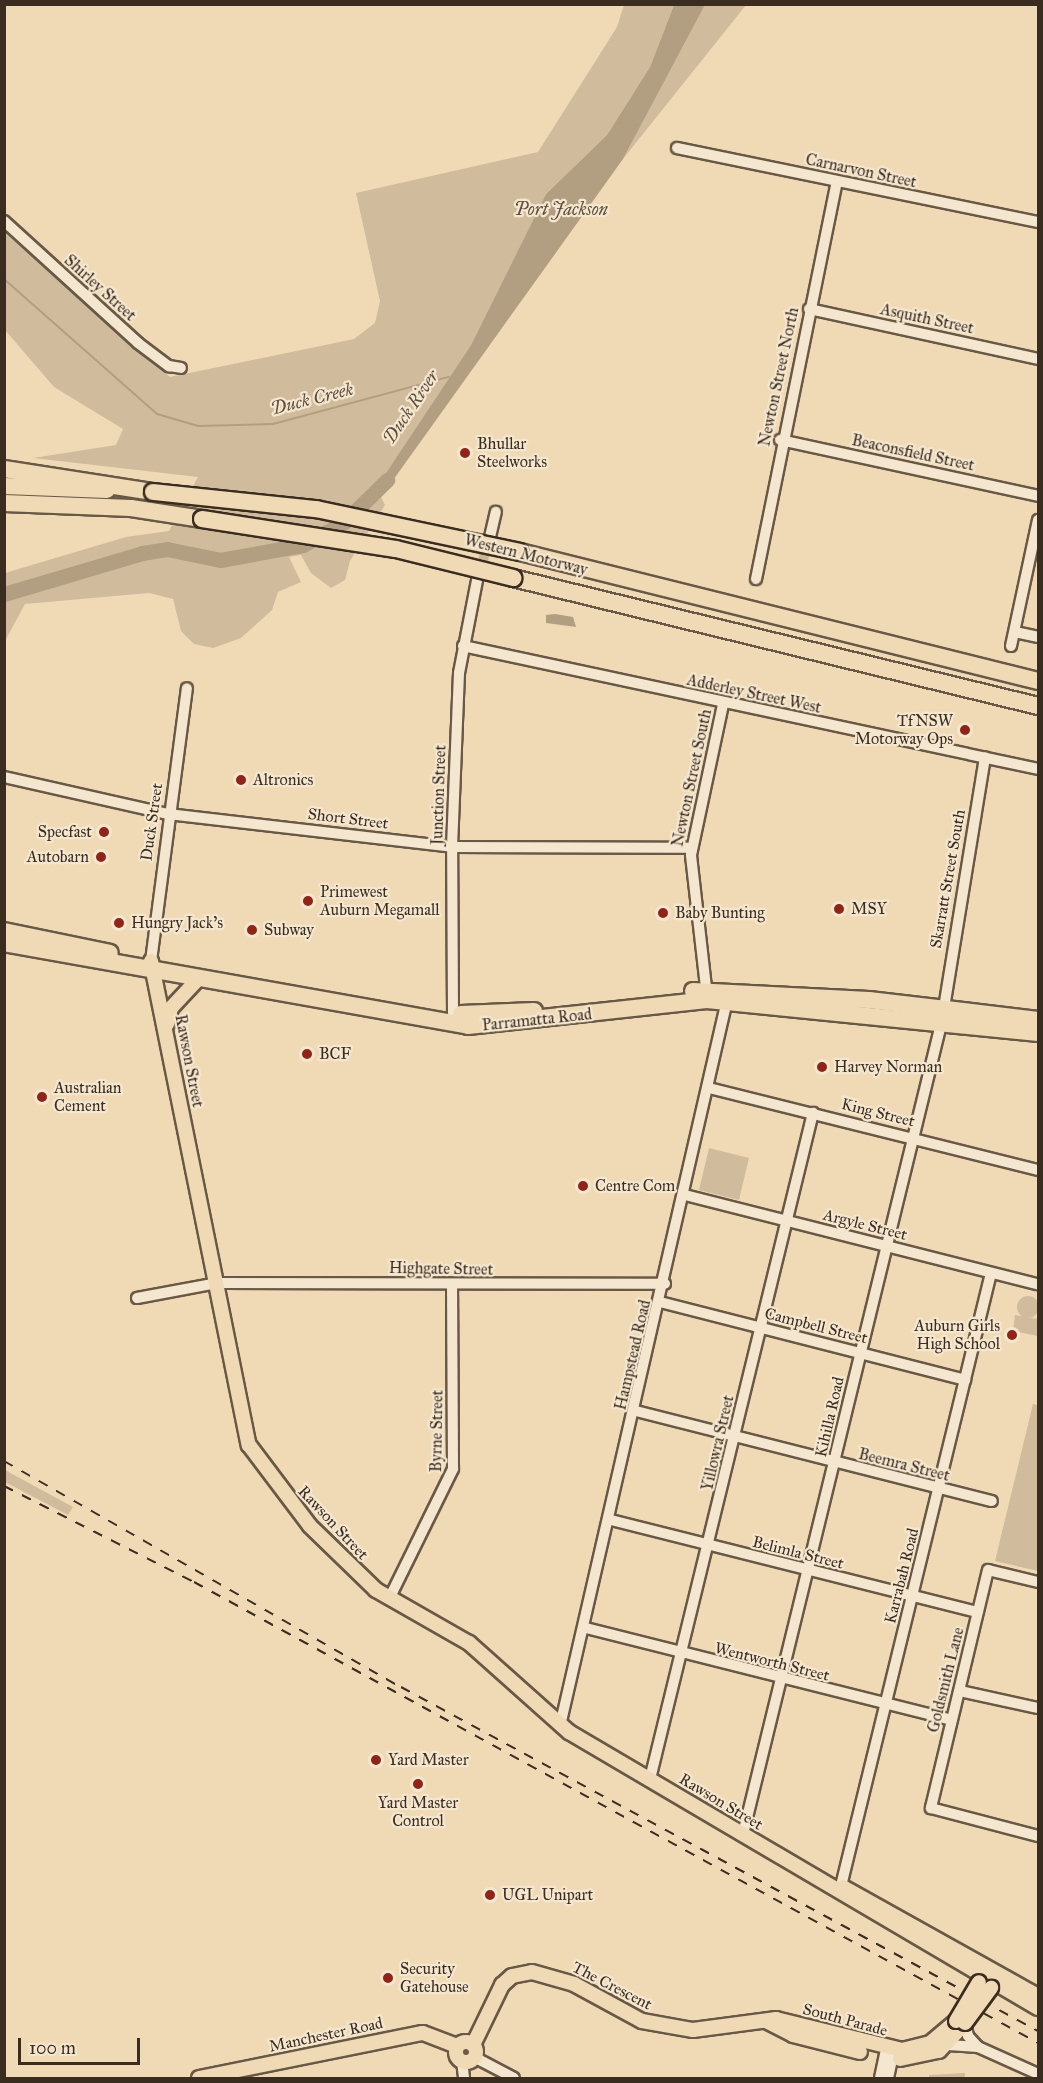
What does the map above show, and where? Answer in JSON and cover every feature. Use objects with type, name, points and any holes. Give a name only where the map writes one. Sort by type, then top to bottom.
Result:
[{"type":"highway","points":[[4,469],[153,492]]},
{"type":"highway","name":"Western Motorway","points":[[4,486],[153,492],[316,509],[520,552],[1038,681]]},
{"type":"highway","name":"Western Motorway","points":[[4,503],[202,519],[396,549],[1038,706]]},
{"type":"highway","name":"Western Motorway","points":[[4,514],[129,512]]},
{"type":"highway","name":"Parramatta Road","points":[[4,931],[197,980],[468,1026],[706,995]]},
{"type":"highway","name":"Parramatta Road","points":[[4,943],[453,1013],[514,1014],[706,995],[728,995],[1038,1020]]},
{"type":"highway","name":"Parramatta Road","points":[[941,1013],[1038,1033]]},
{"type":"main road","name":"Rawson Street","points":[[152,967],[253,1454],[310,1526],[389,1599],[470,1643],[560,1726],[989,1978],[1038,1996]]},
{"type":"main road","points":[[166,1028],[171,1008],[197,980]]},
{"type":"main road","name":"Rawson Street","points":[[819,1879],[841,1886],[1038,2008]]},
{"type":"main road","name":"The Crescent","points":[[469,2054],[502,1985],[512,1976],[532,1972],[574,1984],[642,2021],[707,2030]]},
{"type":"main road","name":"South Parade","points":[[707,2030],[762,2019],[793,2035],[889,2054],[918,2057],[948,2045],[989,1978]]},
{"type":"main road","name":"South Parade","points":[[889,2054],[930,2043],[961,2022]]},
{"type":"main road","name":"Manchester Road","points":[[199,2079],[423,2033],[457,2046],[469,2054]]},
{"type":"street","name":"Carnarvon Street","points":[[677,148],[1038,222]]},
{"type":"street","name":"Newton Street North","points":[[756,579],[780,440],[837,182]]},
{"type":"street","name":"Shirley Street","points":[[4,221],[138,343],[169,366],[181,368]]},
{"type":"street","name":"Asquith Street","points":[[810,309],[1038,359]]},
{"type":"street","name":"Beaconsfield Street","points":[[780,440],[1038,496]]},
{"type":"street","points":[[490,537],[496,512]]},
{"type":"street","points":[[1011,646],[1038,520]]},
{"type":"street","name":"Junction Street","points":[[453,1013],[452,847],[463,645],[477,579]]},
{"type":"street","points":[[1015,632],[1038,637]]},
{"type":"street","name":"Adderley Street West","points":[[463,645],[723,704],[1038,769]]},
{"type":"street","name":"Duck Street","points":[[152,967],[168,814],[187,688]]},
{"type":"street","name":"Newton Street South","points":[[706,995],[692,848],[723,704]]},
{"type":"street","name":"Skarratt Street South","points":[[941,1013],[985,757]]},
{"type":"street","name":"Short Street","points":[[4,777],[168,814],[452,847],[692,848]]},
{"type":"street","name":"Hampstead Road","points":[[560,1726],[611,1520],[728,995]]},
{"type":"street","name":"Kihilla Road","points":[[742,1834],[783,1679],[914,1138],[941,1013]]},
{"type":"street","name":"King Street","points":[[709,1088],[1038,1170]]},
{"type":"street","name":"Yillowra Street","points":[[650,1779],[813,1113]]},
{"type":"street","name":"Argyle Street","points":[[685,1195],[1038,1284]]},
{"type":"street","name":"Karrabah Road","points":[[841,1886],[991,1274]]},
{"type":"street","name":"Highgate Street","points":[[138,1298],[217,1283],[665,1284]]},
{"type":"street","name":"Byrne Street","points":[[389,1599],[453,1469],[452,1284]]},
{"type":"street","name":"Campbell Street","points":[[660,1302],[965,1380]]},
{"type":"street","name":"Beemra Street","points":[[636,1411],[992,1501]]},
{"type":"street","name":"Belimla Street","points":[[611,1520],[978,1612]]},
{"type":"street","name":"Goldsmith Lane","points":[[1038,1582],[988,1570],[931,1808],[1038,1836]]},
{"type":"street","name":"Wentworth Street","points":[[586,1628],[682,1655],[952,1720]]},
{"type":"street","points":[[960,1691],[1038,1708]]},
{"type":"street","points":[[961,2022],[968,2036],[978,2047]]},
{"type":"street","name":"South Parade","points":[[948,2045],[978,2047],[1038,2074]]},
{"type":"street","points":[[464,2079],[469,2054],[514,2079]]},
{"type":"street","points":[[880,2079],[889,2054]]},
{"type":"street","points":[[888,2079],[889,2054]]},
{"type":"shaded area","points":[[624,5],[674,5],[650,67],[607,135],[546,194],[471,345],[370,497],[381,497],[385,505],[350,561],[345,580],[331,588],[311,573],[301,555],[289,557],[301,582],[278,592],[272,610],[241,638],[213,648],[194,644],[181,631],[173,599],[149,593],[25,604],[5,641],[5,573],[126,537],[169,531],[198,477],[33,458],[116,445],[123,429],[54,387],[5,330],[5,233],[170,377],[354,339],[375,323],[380,301],[356,193],[538,152],[617,27]]},
{"type":"shaded area","points":[[705,5],[746,5],[623,159]]},
{"type":"shaded area","points":[[709,1148],[749,1158],[739,1200],[699,1190]]},
{"type":"shaded area","points":[[1028,1296],[1038,1303],[1039,1307],[1032,1317],[1028,1318],[1018,1311],[1017,1307],[1024,1297]]},
{"type":"shaded area","points":[[1015,1315],[1038,1319],[1038,1336],[1013,1331]]},
{"type":"shaded area","points":[[1033,1404],[1038,1405],[1038,1571],[995,1561]]},
{"type":"shaded area","points":[[5,1470],[73,1507],[68,1515],[5,1482]]},
{"type":"shaded area","points":[[965,2073],[965,2078],[929,2078],[929,2075]]},
{"type":"water","name":"Port Jackson","points":[[674,5],[705,5],[623,159],[381,497],[370,497],[471,345],[546,194],[607,135],[650,67]]},
{"type":"water","points":[[546,615],[573,617],[576,627],[546,623]]},
{"type":"waterway","name":"Duck Creek","points":[[4,279],[157,414],[198,426],[273,424],[449,377]]},
{"type":"waterway","name":"Duck River","points":[[4,594],[142,553],[167,549],[220,560],[303,545],[343,523],[387,480]]},
{"type":"tunnel","points":[[479,574],[489,540]]},
{"type":"railway","points":[[4,1461],[401,1687],[1038,2031]]},
{"type":"railway","points":[[4,1486],[194,1582],[1038,2043]]},
{"type":"place","name":"Bhullar Steelworks","points":[[465,453]]},
{"type":"place","name":"TfNSW Motorway Ops","points":[[965,730]]},
{"type":"place","name":"Altronics","points":[[241,780]]},
{"type":"place","name":"Specfast","points":[[104,832]]},
{"type":"place","name":"Autobarn","points":[[101,857]]},
{"type":"place","name":"Primewest Auburn Megamall","points":[[308,901]]},
{"type":"place","name":"MSY","points":[[839,909]]},
{"type":"place","name":"Baby Bunting","points":[[663,913]]},
{"type":"place","name":"Hungry Jack's","points":[[119,923]]},
{"type":"place","name":"Subway","points":[[252,930]]},
{"type":"place","name":"BCF","points":[[307,1054]]},
{"type":"place","name":"Harvey Norman","points":[[822,1067]]},
{"type":"place","name":"Australian Cement","points":[[42,1097]]},
{"type":"place","name":"Centre Com","points":[[583,1186]]},
{"type":"place","name":"Auburn Girls High School","points":[[1012,1335]]},
{"type":"place","name":"Yard Master","points":[[376,1760]]},
{"type":"place","name":"Yard Master Control","points":[[418,1784]]},
{"type":"place","name":"UGL Unipart","points":[[490,1895]]},
{"type":"place","name":"Security Gatehouse","points":[[388,1978]]}]
